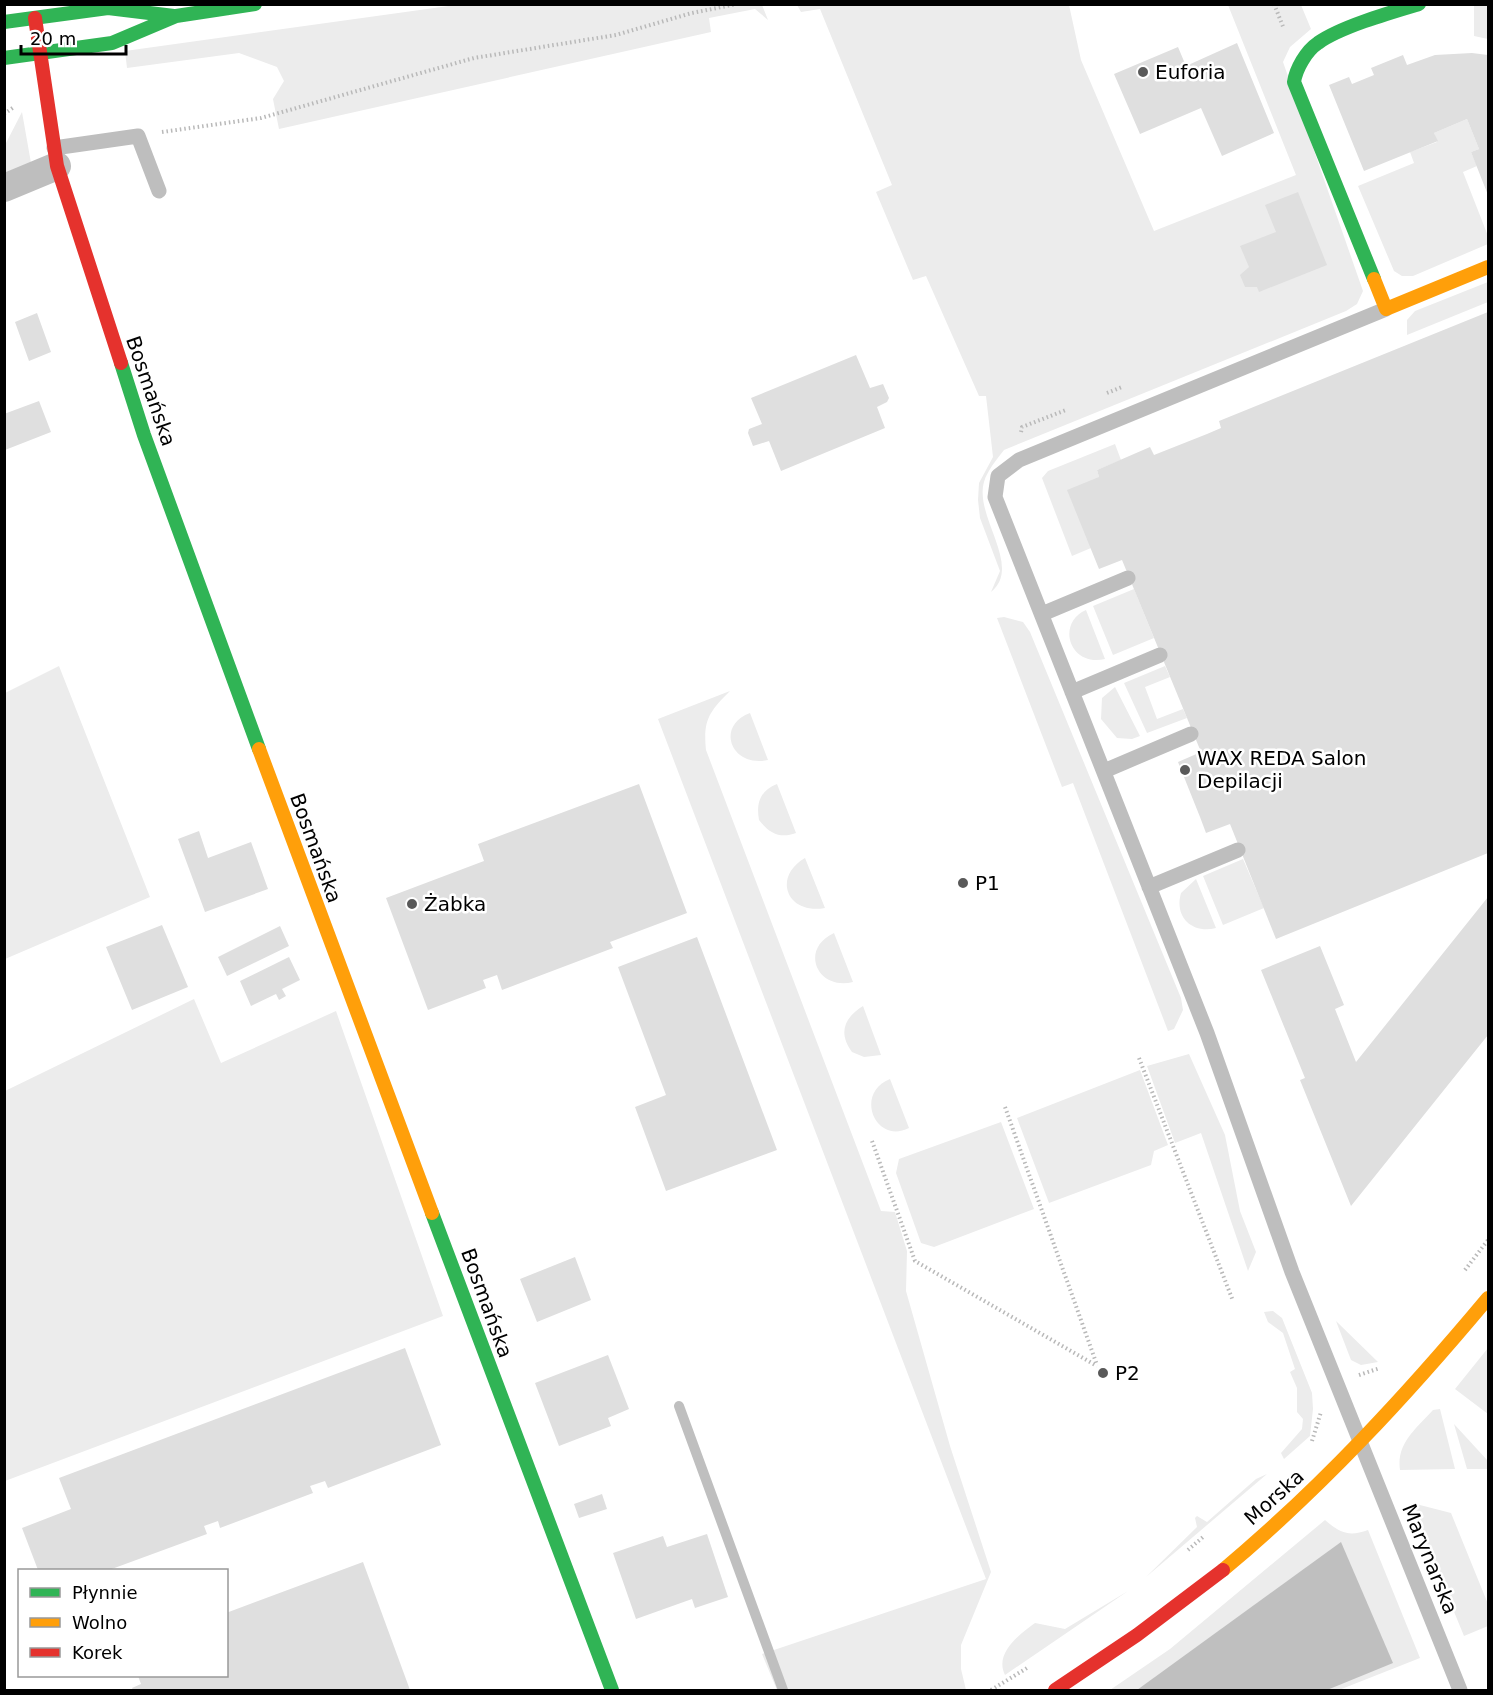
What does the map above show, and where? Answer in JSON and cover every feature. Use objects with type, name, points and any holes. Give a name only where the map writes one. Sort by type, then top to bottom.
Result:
[{"type":"street","points":[[4,58],[112,43],[176,16],[255,4]]},
{"type":"street","points":[[1419,4],[1378,16],[1317,43],[1296,70],[1294,82],[1386,309],[1488,267]]},
{"type":"street","points":[[4,22],[108,8],[176,16]]},
{"type":"street","name":"Bosmańska","points":[[35,18],[55,157],[144,435],[608,1686]]},
{"type":"street","points":[[4,188],[55,157]]},
{"type":"street","name":"Morska","points":[[1055,1690],[1112,1654],[1205,1585],[1309,1493],[1361,1443],[1417,1383],[1488,1298]]},
{"type":"lane","points":[[55,157],[138,136],[159,190]]},
{"type":"lane","name":"Marynarska","points":[[1386,309],[1028,456],[998,476],[995,497],[1207,1033],[1292,1272],[1460,1690]]},
{"type":"lane","points":[[1042,614],[1128,578]]},
{"type":"lane","points":[[1072,692],[1160,655]]},
{"type":"lane","points":[[1104,771],[1191,734]]},
{"type":"lane","points":[[1149,887],[1238,850]]},
{"type":"path","points":[[138,136],[261,118],[474,58],[616,35],[737,4]]},
{"type":"path","points":[[772,4],[784,4]]},
{"type":"path","points":[[1139,1058],[1233,1301]]},
{"type":"path","points":[[872,1141],[915,1261],[1097,1366],[1005,1107]]},
{"type":"path","points":[[1306,1447],[1314,1440],[1319,1415],[1323,1410]]},
{"type":"path","points":[[1181,1555],[1207,1534]]},
{"type":"path","points":[[991,1690],[1033,1664]]},
{"type":"shaded area","points":[[463,4],[762,5],[768,20],[755,9],[709,18],[711,32],[279,129],[273,99],[284,81],[277,67],[239,53],[127,68],[125,51]]},
{"type":"shaded area","points":[[797,5],[1069,5],[1081,60],[1154,231],[1296,175],[1228,5],[1301,5],[1311,29],[1290,47],[1283,62],[1363,291],[1357,304],[1346,311],[1004,450],[984,482],[985,510],[1000,555],[1002,569],[999,581],[991,592],[1000,571],[980,518],[978,500],[979,483],[993,457],[986,396],[979,396],[926,276],[913,280],[876,192],[892,185],[820,9],[801,12]]},
{"type":"shaded area","points":[[1474,5],[1488,6],[1488,39],[1474,36]]},
{"type":"shaded area","points":[[22,112],[31,163],[5,174],[5,145]]},
{"type":"shaded area","points":[[1467,119],[1479,149],[1471,152],[1477,166],[1463,172],[1488,236],[1488,244],[1413,276],[1402,276],[1394,271],[1358,186],[1414,163],[1410,152],[1437,142],[1434,133]]},
{"type":"shaded area","points":[[1488,282],[1488,302],[1407,335],[1407,320],[1415,311]]},
{"type":"shaded area","points":[[1115,444],[1121,460],[1097,470],[1099,477],[1091,548],[1072,556],[1042,478],[1048,471]]},
{"type":"shaded area","points":[[1134,589],[1154,638],[1113,655],[1093,606]]},
{"type":"shaded area","points":[[1086,610],[1105,659],[1093,660],[1083,657],[1075,650],[1071,642],[1069,633],[1071,624]]},
{"type":"shaded area","points":[[1004,617],[1023,622],[1030,632],[1181,998],[1183,1010],[1174,1029],[1168,1031],[1073,783],[1062,787],[997,618]]},
{"type":"shaded area","points":[[59,666],[150,897],[5,959],[5,693]]},
{"type":"shaded area","points":[[1165,666],[1170,677],[1145,687],[1157,719],[1183,709],[1187,718],[1147,733],[1124,683]]},
{"type":"shaded area","points":[[1115,687],[1140,736],[1132,739],[1117,738],[1101,719],[1102,698]]},
{"type":"shaded area","points":[[730,691],[709,717],[706,750],[881,1211],[895,1212],[907,1251],[906,1291],[950,1446],[991,1572],[961,1645],[961,1669],[966,1690],[777,1690],[762,1654],[986,1579],[658,719]]},
{"type":"shaded area","points":[[750,713],[768,760],[755,761],[745,758],[732,744],[733,727],[739,719]]},
{"type":"shaded area","points":[[777,784],[796,833],[790,835],[775,834],[759,820],[760,798]]},
{"type":"shaded area","points":[[805,858],[825,908],[812,909],[801,906],[788,893],[789,875]]},
{"type":"shaded area","points":[[1243,859],[1264,908],[1223,925],[1203,876]]},
{"type":"shaded area","points":[[1196,879],[1216,928],[1193,926],[1187,922],[1180,909],[1181,893]]},
{"type":"shaded area","points":[[834,933],[853,982],[840,983],[830,980],[822,975],[817,967],[815,958],[817,949],[823,940]]},
{"type":"shaded area","points":[[194,999],[221,1063],[336,1011],[443,1316],[5,1481],[5,1091]]},
{"type":"shaded area","points":[[863,1006],[881,1055],[864,1057],[852,1052],[845,1038],[847,1021]]},
{"type":"shaded area","points":[[1189,1054],[1225,1135],[1240,1211],[1256,1252],[1248,1271],[1201,1133],[1175,1143],[1147,1066]]},
{"type":"shaded area","points":[[1140,1070],[1168,1145],[1154,1151],[1151,1165],[1049,1203],[1017,1118]]},
{"type":"shaded area","points":[[890,1079],[909,1128],[897,1131],[887,1129],[879,1124],[873,1115],[871,1105],[873,1095],[879,1086]]},
{"type":"shaded area","points":[[1001,1122],[1034,1209],[934,1247],[921,1243],[896,1173],[899,1159]]},
{"type":"shaded area","points":[[1273,1311],[1282,1318],[1312,1393],[1310,1436],[1284,1459],[1281,1453],[1302,1429],[1303,1419],[1297,1412],[1297,1388],[1290,1372],[1295,1369],[1283,1333],[1268,1322],[1264,1312]]},
{"type":"shaded area","points":[[1336,1321],[1378,1362],[1361,1365],[1351,1360]]},
{"type":"shaded area","points":[[1488,1348],[1488,1414],[1455,1389]]},
{"type":"shaded area","points":[[1440,1409],[1455,1469],[1400,1470],[1404,1444],[1433,1410]]},
{"type":"shaded area","points":[[1454,1424],[1488,1461],[1488,1469],[1467,1469]]},
{"type":"shaded area","points":[[1267,1474],[1146,1577],[1197,1527],[1195,1518],[1197,1516],[1207,1522],[1256,1479]]},
{"type":"shaded area","points":[[1416,1504],[1451,1513],[1488,1604],[1488,1626],[1464,1636],[1413,1512]]},
{"type":"shaded area","points":[[1325,1520],[1345,1532],[1355,1533],[1368,1530],[1420,1658],[1339,1690],[1110,1690],[1170,1649]]},
{"type":"shaded area","points":[[1341,1542],[1393,1663],[1327,1690],[1137,1690]]},
{"type":"shaded area","points":[[1128,1591],[1005,1675],[1003,1659],[1010,1645],[1035,1623],[1065,1629]]},
{"type":"building","points":[[1237,43],[1274,133],[1222,156],[1201,108],[1140,134],[1114,74],[1178,47],[1186,66]]},
{"type":"building","points":[[1472,53],[1488,55],[1488,195],[1471,152],[1479,149],[1467,119],[1434,133],[1438,141],[1364,171],[1329,85],[1349,77],[1352,84],[1374,75],[1371,68],[1403,55],[1407,65],[1435,55]]},
{"type":"building","points":[[1298,192],[1327,265],[1259,292],[1257,287],[1245,287],[1240,275],[1249,267],[1240,246],[1276,232],[1265,205]]},
{"type":"building","points":[[1488,312],[1488,853],[1276,939],[1230,824],[1206,833],[1178,762],[1201,752],[1122,560],[1099,569],[1067,490],[1099,477],[1097,470],[1150,447],[1154,455],[1207,434],[1221,428],[1219,421]]},
{"type":"building","points":[[37,313],[51,352],[29,361],[15,322]]},
{"type":"building","points":[[856,355],[870,388],[883,384],[889,398],[887,402],[877,407],[885,428],[781,471],[769,441],[753,446],[748,433],[749,429],[762,424],[751,398]]},
{"type":"building","points":[[39,401],[51,432],[5,450],[4,414]]},
{"type":"building","points":[[639,784],[687,913],[610,942],[613,948],[502,990],[497,975],[483,980],[486,988],[428,1010],[386,898],[484,861],[478,844]]},
{"type":"building","points":[[199,831],[208,858],[251,842],[268,889],[205,912],[178,839]]},
{"type":"building","points":[[1488,897],[1488,1035],[1351,1206],[1300,1080],[1305,1078],[1261,970],[1320,946],[1344,1005],[1335,1009],[1356,1062]]},
{"type":"building","points":[[162,925],[188,987],[132,1010],[106,947]]},
{"type":"building","points":[[280,926],[289,946],[227,976],[218,957]]},
{"type":"building","points":[[697,937],[777,1150],[666,1191],[635,1107],[666,1095],[618,967]]},
{"type":"building","points":[[289,957],[300,980],[282,989],[286,996],[279,1000],[276,994],[251,1006],[240,981]]},
{"type":"building","points":[[575,1257],[591,1300],[537,1322],[520,1279]]},
{"type":"building","points":[[405,1348],[441,1445],[328,1488],[325,1481],[310,1486],[313,1493],[220,1528],[218,1521],[204,1526],[207,1534],[112,1569],[38,1569],[22,1528],[71,1509],[59,1478]]},
{"type":"building","points":[[608,1355],[629,1409],[608,1418],[611,1426],[559,1446],[535,1383]]},
{"type":"building","points":[[602,1494],[607,1509],[579,1518],[574,1504]]},
{"type":"building","points":[[707,1534],[728,1597],[695,1608],[692,1599],[636,1619],[613,1553],[663,1536],[667,1547]]},
{"type":"building","points":[[363,1562],[410,1690],[133,1690],[132,1688],[141,1684],[138,1677],[228,1677],[228,1612]]},
{"type":"waterway","points":[[679,1406],[783,1690]]},
{"type":"traffic: fast","points":[[4,58],[112,43],[176,16],[255,4]]},
{"type":"traffic: fast","points":[[1374,279],[1294,82],[1302,61],[1318,43],[1353,26],[1419,4]]},
{"type":"traffic: fast","points":[[4,22],[108,8],[174,16]]},
{"type":"traffic: fast","points":[[121,363],[144,435],[259,749]]},
{"type":"traffic: fast","points":[[432,1213],[612,1690]]},
{"type":"traffic: slow","points":[[1374,279],[1386,309],[1488,267]]},
{"type":"traffic: slow","points":[[259,749],[432,1213]]},
{"type":"traffic: slow","points":[[1223,1570],[1294,1507],[1362,1440],[1488,1298]]},
{"type":"traffic: jam","points":[[35,18],[57,166],[121,363]]},
{"type":"traffic: jam","points":[[1055,1690],[1137,1635],[1223,1570]]},
{"type":"place","name":"Euforia","points":[[1143,72]]},
{"type":"place","name":"WAX REDA Salon Depilacji","points":[[1185,770]]},
{"type":"place","name":"P1","points":[[963,883]]},
{"type":"place","name":"Żabka","points":[[412,904]]},
{"type":"place","name":"P2","points":[[1103,1373]]}]
